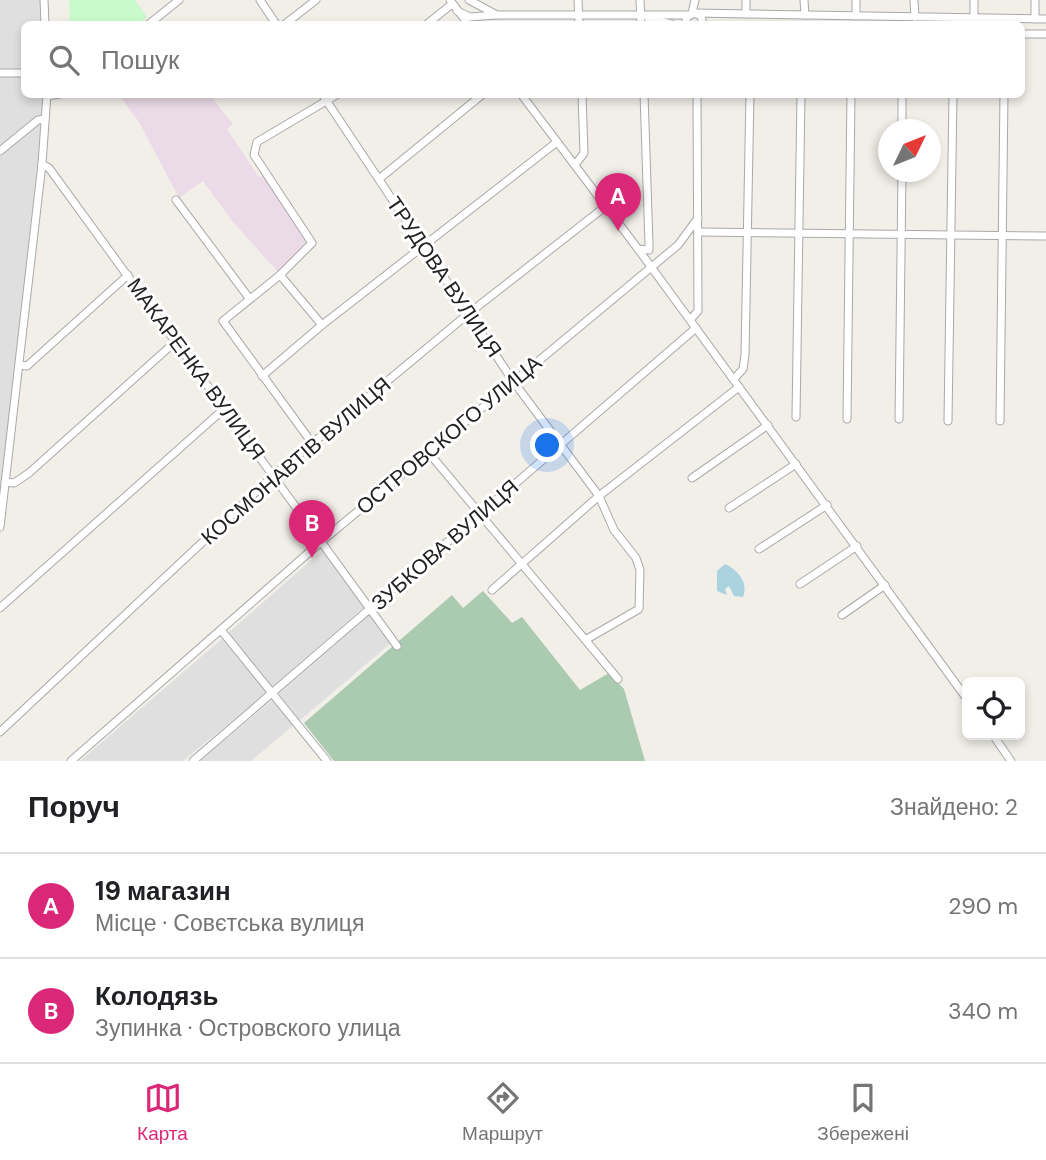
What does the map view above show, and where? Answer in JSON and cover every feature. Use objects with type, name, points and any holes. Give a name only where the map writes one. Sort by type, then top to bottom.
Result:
[{"type":"street","points":[[44,0],[45,21]]},
{"type":"street","points":[[153,21],[179,0]]},
{"type":"street","points":[[260,0],[274,21]]},
{"type":"street","points":[[289,21],[316,0]]},
{"type":"street","points":[[578,0],[579,21]]},
{"type":"street","points":[[640,0],[641,20]]},
{"type":"street","points":[[687,21],[692,14],[695,0]]},
{"type":"street","points":[[746,0],[746,14]]},
{"type":"street","points":[[804,0],[805,15]]},
{"type":"street","points":[[856,0],[856,16]]},
{"type":"street","points":[[915,0],[915,17]]},
{"type":"street","points":[[974,0],[974,18]]},
{"type":"street","points":[[1035,0],[1035,19]]},
{"type":"street","points":[[470,1],[497,15]]},
{"type":"street","points":[[470,1],[476,21]]},
{"type":"street","points":[[454,4],[476,21]]},
{"type":"street","points":[[431,21],[454,4]]},
{"type":"street","points":[[454,4],[466,21]]},
{"type":"street","points":[[476,21],[497,15],[579,14],[641,20],[692,14],[1046,19]]},
{"type":"street","points":[[692,14],[703,21]]},
{"type":"street","points":[[1025,34],[1046,34]]},
{"type":"street","points":[[0,73],[21,73]]},
{"type":"street","points":[[0,527],[42,164],[47,98]]},
{"type":"street","points":[[313,443],[223,323],[226,316],[280,275],[312,243],[254,155],[254,148],[257,142],[323,98]]},
{"type":"street","name":"ТРУДОВА ВУЛИЦЯ","points":[[325,98],[513,381],[599,496],[614,530],[636,558],[640,570],[641,604],[634,614],[587,639]]},
{"type":"street","points":[[379,179],[479,98]]},
{"type":"street","points":[[524,98],[827,505],[962,692]]},
{"type":"street","points":[[575,165],[584,153],[582,98]]},
{"type":"street","points":[[644,98],[649,250]]},
{"type":"street","points":[[690,320],[698,311],[697,98]]},
{"type":"street","points":[[734,379],[743,369],[745,355],[750,98]]},
{"type":"street","points":[[796,417],[801,98]]},
{"type":"street","points":[[847,419],[851,98]]},
{"type":"street","points":[[902,98],[902,119]]},
{"type":"street","points":[[948,421],[953,98]]},
{"type":"street","points":[[1000,421],[1004,98]]},
{"type":"street","points":[[0,151],[38,120],[45,119]]},
{"type":"street","points":[[262,376],[322,325],[557,142]]},
{"type":"street","name":"МАКАРЕНКА ВУЛИЦЯ","points":[[42,164],[49,168],[128,275],[397,646]]},
{"type":"street","points":[[899,419],[902,182]]},
{"type":"street","points":[[176,200],[249,298]]},
{"type":"street","name":"КОСМОНАВТІВ ВУЛИЦЯ","points":[[0,732],[273,476],[468,314],[606,206]]},
{"type":"street","name":"ОСТРОВСКОГО УЛИЦА","points":[[71,761],[322,541],[669,253],[698,218]]},
{"type":"street","points":[[699,232],[851,236],[1046,236]]},
{"type":"street","points":[[638,249],[659,255],[669,253]]},
{"type":"street","points":[[635,281],[643,268],[638,249]]},
{"type":"street","points":[[19,365],[27,366],[128,275]]},
{"type":"street","points":[[280,275],[322,325]]},
{"type":"street","name":"ЗУБКОВА ВУЛИЦЯ","points":[[193,761],[696,328]]},
{"type":"street","points":[[5,482],[15,483],[29,473],[176,341]]},
{"type":"street","points":[[492,590],[599,496],[739,387]]},
{"type":"street","points":[[0,608],[225,408]]},
{"type":"street","points":[[692,478],[768,425]]},
{"type":"street","points":[[429,453],[618,679]]},
{"type":"street","points":[[729,508],[796,464]]},
{"type":"street","points":[[759,549],[827,505]]},
{"type":"street","points":[[800,584],[857,546]]},
{"type":"street","points":[[842,615],[885,585]]},
{"type":"street","points":[[221,630],[327,761]]},
{"type":"street","points":[[997,740],[1012,761]]},
{"type":"shaded area","points":[[0,0],[41,0],[42,21],[21,21],[21,98],[45,98],[0,507]]},
{"type":"shaded area","points":[[121,98],[212,98],[233,124],[227,129],[259,177],[262,176],[308,240],[278,272],[232,221],[203,181],[179,198],[139,122]]},
{"type":"shaded area","points":[[324,549],[365,606],[272,687],[227,634]]},
{"type":"shaded area","points":[[371,614],[392,642],[299,721],[278,695]]},
{"type":"shaded area","points":[[224,637],[269,690],[183,761],[80,761]]},
{"type":"shaded area","points":[[274,699],[295,724],[251,761],[199,761]]},
{"type":"green space","points":[[69,0],[135,0],[147,17],[142,21],[70,21]]},
{"type":"green space","points":[[483,591],[512,623],[522,617],[580,690],[609,673],[624,689],[645,761],[334,761],[304,723],[452,595],[463,608]]},
{"type":"water","points":[[725,564],[741,578],[745,587],[743,597],[734,596],[729,586],[725,589],[727,595],[717,591],[717,571]]},
{"type":"place","name":"19 магазин","points":[[618,231]]},
{"type":"place","name":"Колодязь","points":[[312,558]]}]
